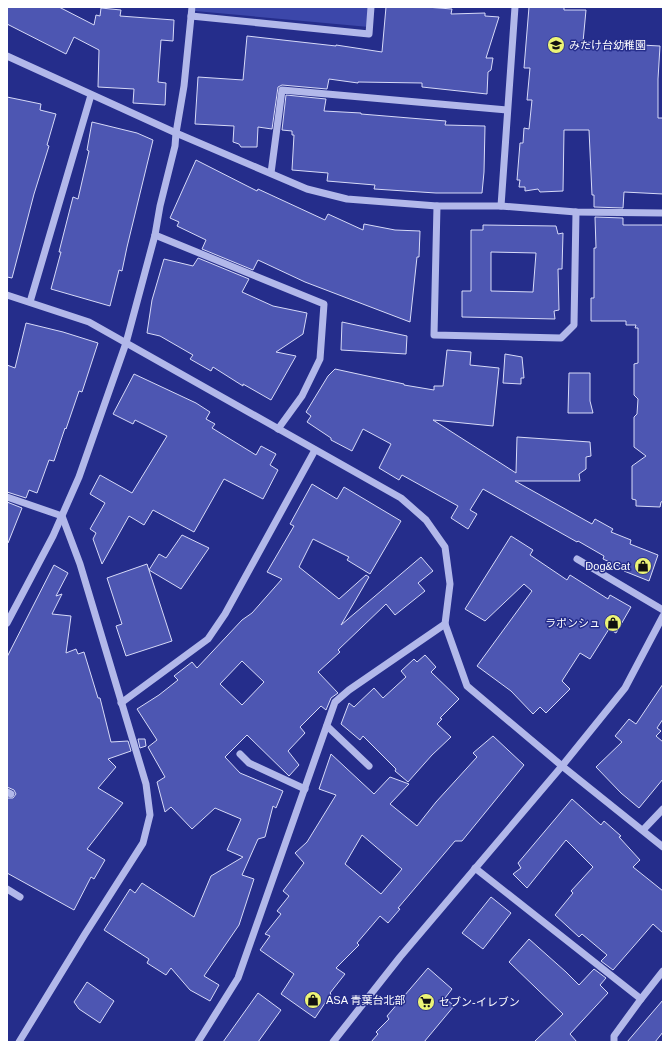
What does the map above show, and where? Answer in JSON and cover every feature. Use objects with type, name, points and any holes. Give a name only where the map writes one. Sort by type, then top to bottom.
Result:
[{"type":"street","points":[[8,621],[53,536],[79,477],[126,343],[155,235],[160,206],[175,146],[184,86],[192,7]]},
{"type":"street","points":[[192,16],[369,34],[371,7]]},
{"type":"street","points":[[501,206],[514,7]]},
{"type":"street","points":[[7,56],[176,133],[307,189],[347,199],[437,206],[501,206],[576,212],[663,213]]},
{"type":"street","points":[[270,173],[282,90],[507,110]]},
{"type":"street","points":[[30,302],[91,95]]},
{"type":"street","points":[[437,206],[434,335],[562,338],[574,325],[576,212]]},
{"type":"street","points":[[155,235],[324,304],[320,358],[302,396],[278,429]]},
{"type":"street","points":[[7,295],[89,322],[401,498],[426,520],[445,547],[450,584],[445,624],[468,686],[562,766],[663,847]]},
{"type":"street","points":[[121,702],[208,639],[225,614],[315,450]]},
{"type":"street","points":[[7,497],[62,516]]},
{"type":"street","points":[[19,1042],[142,843],[150,815],[146,784],[80,564],[62,516]]},
{"type":"street","points":[[577,559],[663,610]]},
{"type":"street","points":[[333,1042],[400,957],[562,766],[625,688],[663,616]]},
{"type":"street","points":[[198,1042],[238,978],[336,702],[349,690],[445,624]]},
{"type":"street","points":[[327,726],[369,766]]},
{"type":"street","points":[[240,754],[249,763],[305,789]]},
{"type":"street","points":[[643,830],[663,809]]},
{"type":"street","points":[[475,868],[641,999]]},
{"type":"street","points":[[7,889],[20,896]]},
{"type":"street","points":[[614,1042],[614,1036],[663,971]]},
{"type":"shaded area","points":[[196,7],[371,7],[369,27],[195,11]]},
{"type":"building","points":[[7,7],[59,7],[94,25],[96,15],[100,16],[101,8],[121,10],[120,16],[174,20],[173,41],[161,40],[158,82],[166,83],[165,105],[133,103],[134,89],[98,87],[99,50],[74,37],[66,54],[7,24]]},
{"type":"building","points":[[386,7],[426,7],[452,9],[451,14],[485,13],[485,16],[499,17],[486,58],[493,58],[491,70],[488,72],[487,94],[422,87],[422,83],[358,83],[329,79],[327,89],[282,85],[278,87],[272,129],[258,127],[257,147],[241,147],[239,144],[233,142],[234,126],[195,124],[198,77],[243,80],[247,36],[336,45],[382,52]]},
{"type":"building","points":[[529,7],[564,7],[564,10],[586,10],[583,42],[660,46],[658,118],[663,118],[663,194],[624,192],[623,208],[594,207],[594,195],[592,195],[589,130],[564,130],[563,191],[540,192],[538,189],[525,191],[525,187],[519,187],[520,180],[517,180],[520,143],[523,143],[524,128],[529,129],[532,100],[527,100],[530,68],[524,68]]},
{"type":"building","points":[[286,95],[326,99],[324,111],[446,121],[445,125],[485,126],[482,193],[436,193],[374,189],[375,185],[327,181],[328,173],[292,170],[294,135],[292,135],[292,131],[282,130]]},
{"type":"building","points":[[7,97],[41,104],[40,110],[56,114],[47,145],[49,146],[34,194],[12,278],[7,277]]},
{"type":"building","points":[[92,122],[137,133],[153,140],[122,271],[119,270],[110,306],[51,289],[73,197],[78,199],[89,151],[87,150]]},
{"type":"building","points":[[196,160],[257,191],[258,189],[325,220],[328,214],[363,230],[364,224],[395,230],[420,231],[419,257],[417,257],[410,322],[305,282],[258,260],[253,270],[202,249],[206,240],[177,226],[179,222],[170,218]]},
{"type":"building","points":[[595,217],[623,218],[623,225],[663,225],[663,501],[661,502],[660,507],[636,506],[636,500],[632,499],[632,466],[646,456],[634,447],[634,417],[637,414],[638,399],[634,395],[634,364],[638,363],[638,328],[635,328],[636,325],[626,325],[626,321],[591,321],[591,298],[594,298],[594,248],[596,248]]},
{"type":"building","points":[[483,225],[556,226],[558,234],[563,233],[562,269],[558,269],[559,310],[554,311],[555,319],[462,317],[462,291],[471,291],[471,230],[483,230]],"holes":[[[491,252],[536,253],[533,292],[491,291]]]},
{"type":"building","points":[[198,258],[249,279],[242,292],[273,306],[307,313],[303,334],[276,352],[296,356],[271,400],[243,384],[243,386],[213,367],[211,371],[190,359],[193,355],[160,336],[147,333],[152,300],[164,259],[193,266]]},
{"type":"building","points":[[342,322],[407,336],[406,354],[341,350]]},
{"type":"building","points":[[26,323],[63,332],[98,343],[82,392],[79,391],[54,461],[49,460],[37,493],[29,490],[26,498],[7,492],[7,365],[15,368]]},
{"type":"building","points":[[447,350],[471,352],[470,365],[499,368],[493,426],[433,420],[516,473],[517,437],[590,442],[591,456],[586,457],[586,469],[579,474],[580,481],[515,481],[592,524],[595,519],[613,529],[611,532],[631,540],[630,544],[658,555],[649,581],[624,571],[625,569],[603,559],[604,556],[483,489],[470,510],[477,514],[468,529],[451,518],[458,506],[402,475],[399,480],[379,468],[391,444],[363,429],[352,451],[331,440],[331,438],[307,422],[311,416],[306,412],[328,376],[335,369],[404,385],[434,390],[434,386],[443,386]]},
{"type":"building","points":[[505,354],[522,357],[524,378],[521,378],[521,384],[503,383]]},
{"type":"building","points":[[569,373],[590,373],[590,401],[593,413],[568,413]]},
{"type":"building","points":[[134,374],[196,403],[210,412],[206,419],[215,424],[212,428],[256,455],[261,446],[276,454],[270,465],[278,470],[263,499],[224,479],[194,532],[153,510],[144,525],[129,516],[102,564],[93,539],[96,533],[90,529],[105,503],[90,494],[100,475],[132,493],[167,436],[135,420],[133,424],[113,414]]},
{"type":"building","points":[[312,484],[337,499],[344,487],[401,521],[370,574],[347,560],[349,557],[313,539],[299,567],[339,599],[366,575],[369,577],[341,625],[421,557],[433,571],[418,583],[425,591],[395,615],[386,604],[338,650],[340,652],[318,672],[338,693],[331,698],[326,710],[321,706],[300,727],[305,733],[288,751],[299,765],[289,776],[247,735],[225,757],[240,773],[283,791],[276,808],[273,806],[265,837],[258,839],[242,875],[254,879],[239,925],[204,976],[219,985],[210,1001],[190,990],[171,968],[166,975],[147,963],[149,959],[104,930],[130,889],[135,893],[142,883],[194,917],[211,876],[243,857],[227,850],[241,819],[215,808],[192,829],[171,807],[165,812],[157,782],[165,777],[148,747],[157,740],[137,709],[159,695],[178,680],[174,676],[192,662],[197,668],[242,620],[252,613],[282,579],[267,572],[294,526],[290,524]],"holes":[[[242,661],[264,682],[242,705],[220,684]]]},
{"type":"building","points":[[7,502],[22,508],[8,543],[7,543]]},
{"type":"building","points":[[182,535],[209,548],[181,589],[149,570],[159,554],[166,558]]},
{"type":"building","points":[[511,536],[533,550],[530,555],[567,580],[570,575],[608,599],[610,595],[631,607],[616,633],[609,629],[590,659],[580,653],[562,681],[570,689],[546,713],[540,707],[533,714],[511,691],[477,666],[532,591],[524,584],[485,621],[465,609]]},
{"type":"building","points":[[147,564],[172,641],[126,656],[116,626],[122,624],[107,578]]},
{"type":"building","points":[[54,565],[68,573],[56,596],[62,594],[52,614],[71,616],[66,653],[76,649],[78,654],[84,652],[98,698],[100,698],[111,742],[128,741],[131,751],[108,759],[116,767],[98,788],[123,803],[87,849],[105,860],[94,879],[91,877],[74,910],[7,873],[7,798],[13,798],[16,794],[14,790],[7,787],[7,657]]},
{"type":"building","points":[[425,655],[436,667],[431,672],[459,699],[440,718],[442,719],[437,724],[451,737],[432,755],[408,782],[395,771],[396,769],[363,736],[360,740],[341,724],[349,703],[354,707],[374,688],[383,698],[406,677],[401,671],[414,659],[417,662]]},
{"type":"building","points":[[663,684],[663,719],[657,728],[661,731],[656,736],[663,742],[663,779],[639,808],[621,793],[596,767],[622,742],[615,736],[629,719],[636,724]]},
{"type":"building","points":[[493,736],[524,765],[462,841],[455,841],[398,908],[400,909],[388,923],[380,916],[357,943],[359,945],[336,968],[345,974],[330,993],[331,994],[315,1018],[281,994],[294,974],[260,950],[270,936],[265,934],[281,914],[277,911],[289,896],[283,891],[304,863],[295,853],[307,842],[336,795],[319,789],[331,754],[374,794],[390,777],[409,784],[390,804],[417,826],[436,802],[477,757],[473,753]],"holes":[[[362,835],[402,869],[381,894],[345,864]]]},
{"type":"building","points":[[138,739],[145,739],[146,746],[140,748]]},
{"type":"building","points":[[572,799],[601,825],[604,821],[621,836],[619,837],[640,860],[633,867],[663,891],[663,933],[653,924],[613,970],[601,961],[607,955],[582,934],[579,937],[555,915],[573,893],[571,891],[593,867],[566,840],[527,888],[513,874],[521,868],[518,863]]},
{"type":"building","points":[[491,897],[511,913],[483,949],[462,933]]},
{"type":"building","points":[[529,939],[579,985],[594,969],[606,978],[600,985],[608,993],[570,1034],[577,1042],[534,1042],[563,1014],[509,962]]},
{"type":"building","points":[[428,968],[452,989],[445,998],[454,1006],[424,1042],[371,1042],[378,1034],[376,1032],[389,1019],[387,1016]]},
{"type":"building","points":[[87,982],[114,1001],[100,1023],[79,1009],[74,1002]]},
{"type":"building","points":[[258,993],[281,1010],[258,1042],[223,1042]]},
{"type":"building","points":[[663,1000],[663,1032],[655,1042],[627,1042]]},
{"type":"place","name":"みたけ台幼稚園","points":[[556,45]]},
{"type":"place","name":"Dog&Cat","points":[[643,566]]},
{"type":"place","name":"ラポンシュ","points":[[613,623]]},
{"type":"place","name":"ASA 青葉台北部","points":[[313,1000]]},
{"type":"place","name":"セブン-イレブン","points":[[426,1002]]}]
